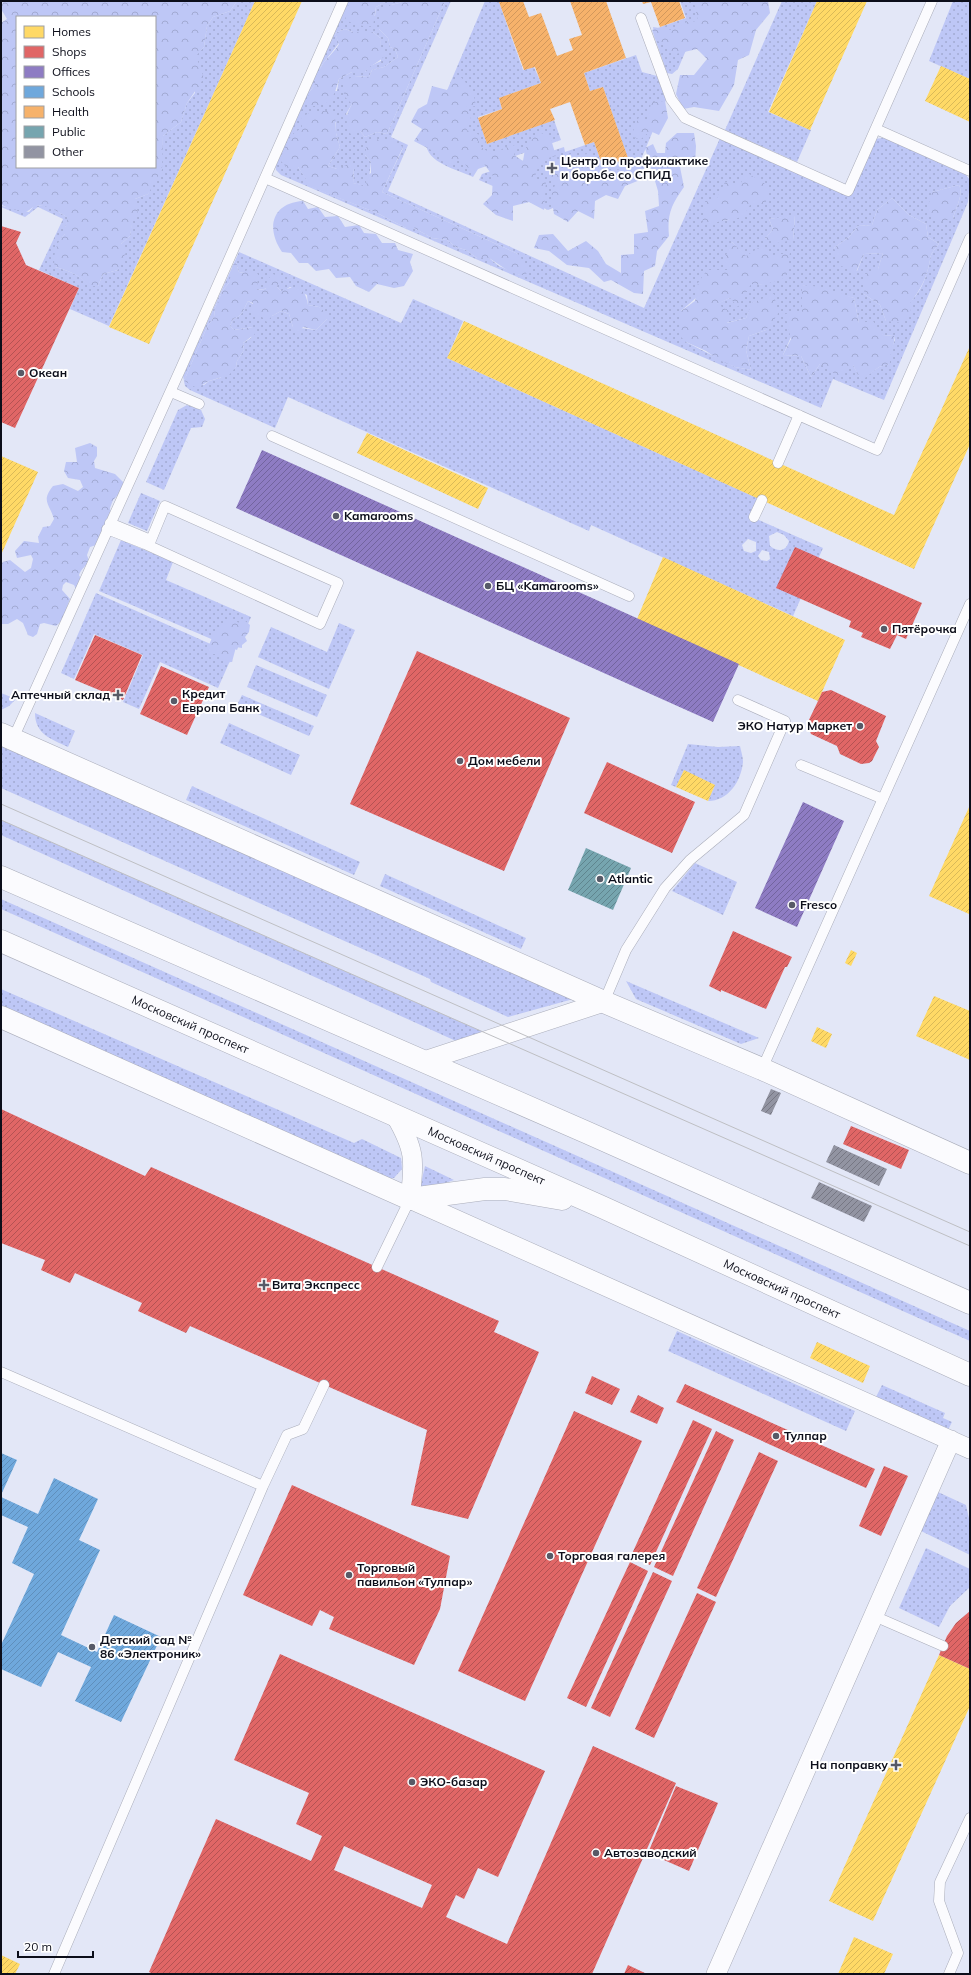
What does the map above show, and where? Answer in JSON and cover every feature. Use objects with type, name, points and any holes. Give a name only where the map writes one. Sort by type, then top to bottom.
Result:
[{"type":"main road","points":[[7,737],[604,1002],[762,1069],[970,1163]]},
{"type":"main road","points":[[1,877],[424,1061],[970,1303]]},
{"type":"main road","name":"Московский проспект","points":[[1,941],[602,1207],[970,1375]]},
{"type":"main road","points":[[1,1017],[410,1199],[485,1189],[505,1189],[602,1207]]},
{"type":"street","points":[[424,1061],[604,1002]]},
{"type":"street","points":[[395,1115],[408,1137],[414,1160],[410,1199],[970,1449]]},
{"type":"street","points":[[716,1974],[951,1440]]},
{"type":"lane","points":[[7,737],[109,526],[171,392],[343,1]]},
{"type":"lane","points":[[641,18],[671,99],[681,114],[690,121],[848,191],[932,1]]},
{"type":"lane","points":[[876,129],[970,171]]},
{"type":"lane","points":[[265,178],[877,450],[970,238]]},
{"type":"lane","points":[[171,392],[199,404]]},
{"type":"lane","points":[[778,463],[799,415]]},
{"type":"lane","points":[[272,436],[629,596]]},
{"type":"lane","points":[[754,518],[762,500]]},
{"type":"lane","points":[[109,526],[320,624],[338,583],[165,506],[151,540],[146,542]]},
{"type":"lane","points":[[762,1069],[970,604]]},
{"type":"lane","points":[[604,1002],[626,950],[666,888],[690,860],[744,815],[784,722],[738,700]]},
{"type":"lane","points":[[801,765],[883,799]]},
{"type":"lane","points":[[377,1267],[410,1199]]},
{"type":"lane","points":[[1,1372],[263,1486]]},
{"type":"lane","points":[[54,1974],[263,1486],[287,1435],[303,1429],[324,1384]]},
{"type":"lane","points":[[874,1616],[943,1646]]},
{"type":"lane","points":[[949,1974],[958,1953],[939,1901],[940,1882],[970,1818]]},
{"type":"lane","points":[[88,1864],[98,1869]]},
{"type":"green space","points":[[3,1],[237,1],[230,11],[213,17],[207,26],[204,47],[196,56],[204,78],[187,103],[181,122],[163,136],[162,170],[148,194],[135,199],[138,214],[133,219],[130,236],[121,244],[126,252],[118,270],[103,274],[98,286],[88,286],[78,276],[69,271],[55,267],[54,258],[56,249],[60,240],[65,234],[65,227],[68,218],[57,211],[39,205],[22,213],[19,210],[13,210],[2,205],[1,23],[7,19],[1,9]]},
{"type":"green space","points":[[237,1],[255,1],[109,326],[70,309],[79,288],[39,270],[63,219],[38,207],[25,217],[1,207],[1,202],[2,206],[29,212],[34,206],[46,205],[69,218],[65,227],[65,234],[58,245],[55,267],[69,271],[78,276],[89,286],[98,286],[103,274],[118,270],[121,244],[130,236],[135,199],[148,194],[162,149],[163,136],[181,122],[187,103],[195,93],[195,56],[204,47],[207,26],[213,17],[230,11]]},
{"type":"green space","points":[[347,1],[375,16],[376,7],[387,1],[407,1],[391,5],[379,29],[388,38],[390,47],[395,49],[398,57],[384,67],[372,70],[369,77],[354,76],[352,104],[346,114],[365,137],[377,132],[387,134],[445,1],[451,1],[391,137],[408,145],[388,191],[644,308],[721,136],[850,192],[874,139],[883,138],[966,175],[970,180],[968,202],[884,400],[833,379],[821,408],[281,175],[276,170],[275,163]],"holes":[[[345,29],[353,32],[373,32],[380,38],[381,61],[368,67],[365,72],[352,72],[339,79],[337,91],[308,93],[317,83],[321,66],[339,43],[335,33]],[[336,122],[336,133],[340,147],[328,166],[337,169],[354,168],[353,183],[368,187],[371,162],[365,155],[403,148],[382,192],[518,254],[520,275],[499,266],[489,258],[477,258],[466,250],[456,247],[447,240],[432,238],[414,228],[406,228],[377,213],[312,187],[298,167],[303,128]],[[740,185],[729,220],[703,224],[717,199]],[[959,185],[960,198],[953,219],[932,192]],[[892,198],[909,215],[926,224],[928,237],[939,244],[930,258],[922,286],[913,300],[886,321],[880,305],[864,294],[878,269],[883,253],[864,254],[857,271],[834,248],[849,237],[858,226],[872,225],[877,210]],[[795,216],[793,240],[765,239],[773,229],[769,219]],[[732,242],[746,257],[773,255],[763,285],[751,283],[730,298],[716,304],[726,323],[746,318],[753,303],[774,295],[766,330],[749,336],[746,350],[751,370],[735,367],[686,342],[681,311],[728,270]],[[802,285],[854,298],[859,323],[883,335],[894,336],[895,340],[890,352],[889,364],[879,367],[861,380],[853,365],[820,364],[811,377],[801,356],[783,355],[802,312]]]},
{"type":"green space","points":[[350,1],[387,1],[376,7],[373,26],[365,26],[346,20],[344,12]]},
{"type":"green space","points":[[407,1],[445,1],[387,134],[377,132],[365,137],[360,131],[351,135],[347,119],[348,112],[352,104],[344,96],[343,82],[354,76],[369,77],[372,70],[384,67],[398,57],[395,49],[390,47],[388,38],[379,29],[381,11],[391,5]]},
{"type":"green space","points":[[485,1],[503,1],[499,2],[523,70],[534,67],[541,83],[499,98],[502,109],[478,117],[487,144],[554,120],[561,140],[478,169],[473,177],[436,160],[427,148],[426,140]]},
{"type":"green space","points":[[680,1],[707,1],[678,69],[672,74],[667,73],[652,30],[686,18]]},
{"type":"green space","points":[[768,1],[770,13],[756,30],[749,55],[738,60],[734,85],[719,111],[694,107],[683,109],[676,94],[680,75],[694,75],[707,59],[697,49],[676,54],[655,39],[653,27],[672,30],[687,22],[698,21],[694,2]]},
{"type":"green space","points":[[782,1],[817,1],[768,112],[811,130],[797,162],[725,130]]},
{"type":"green space","points":[[953,1],[970,1],[970,79],[929,61]]},
{"type":"green space","points":[[345,29],[353,32],[373,32],[380,38],[381,47],[386,54],[365,72],[352,72],[339,79],[334,95],[328,102],[319,106],[312,106],[308,102],[308,93],[316,83],[319,71],[323,64],[339,44],[335,33]]},
{"type":"green space","points":[[636,55],[642,72],[657,76],[666,100],[634,176],[548,210],[479,180],[482,174],[564,147],[565,152],[594,142],[603,167],[628,158],[603,87],[590,91],[584,73]]},
{"type":"green space","points":[[459,75],[473,91],[476,106],[466,107],[471,118],[466,130],[480,135],[477,145],[494,155],[502,149],[518,144],[514,155],[523,161],[525,149],[538,132],[550,136],[556,156],[540,160],[534,180],[546,181],[544,210],[529,202],[513,206],[513,221],[496,215],[483,204],[492,195],[493,176],[484,164],[472,173],[461,159],[446,165],[433,151],[414,141],[422,129],[411,122],[418,109],[427,104],[432,86],[447,90]]},
{"type":"green space","points":[[665,101],[668,118],[659,135],[650,131],[640,140],[631,136],[639,117],[648,120],[651,102]]},
{"type":"green space","points":[[314,111],[335,111],[336,133],[340,147],[328,166],[337,169],[351,163],[354,168],[353,183],[367,186],[365,177],[371,173],[371,162],[365,155],[367,144],[373,141],[385,139],[403,147],[382,192],[518,254],[529,269],[526,274],[520,275],[510,272],[489,258],[477,258],[466,250],[456,247],[447,240],[432,238],[414,228],[406,228],[377,213],[311,187],[298,167],[287,168],[280,160],[290,137],[302,128],[301,117]]},
{"type":"green space","points":[[677,133],[694,133],[696,146],[695,164],[680,167],[684,187],[671,210],[669,216],[669,236],[657,251],[655,266],[644,271],[643,294],[634,293],[611,280],[604,282],[589,268],[567,265],[549,251],[534,248],[539,235],[553,234],[568,251],[586,241],[598,251],[606,264],[621,273],[621,255],[634,254],[634,234],[648,232],[645,211],[659,206],[658,191],[645,148],[653,144],[657,153],[665,153],[666,143]]},
{"type":"green space","points":[[586,153],[597,171],[626,169],[637,158],[645,166],[640,180],[625,186],[618,199],[606,195],[595,201],[594,219],[578,211],[568,222],[554,214],[551,196],[556,182],[545,170],[558,166],[564,154],[572,154],[571,166],[581,164]]},
{"type":"green space","points":[[746,172],[765,184],[770,191],[765,204],[750,205],[743,217],[702,225],[705,202],[717,198],[725,182],[740,185]]},
{"type":"green space","points":[[959,185],[960,198],[953,219],[938,222],[927,210],[932,192]]},
{"type":"green space","points":[[892,198],[909,215],[926,224],[928,237],[939,244],[930,258],[925,279],[909,305],[911,310],[903,323],[886,321],[880,305],[864,294],[865,274],[878,269],[883,253],[864,254],[856,272],[841,266],[834,248],[849,237],[858,226],[872,225],[877,210]]},
{"type":"green space","points":[[303,201],[308,209],[318,207],[325,217],[338,216],[345,227],[359,225],[364,233],[376,234],[382,243],[395,243],[398,250],[413,254],[410,262],[413,271],[404,286],[394,288],[377,284],[369,292],[356,286],[350,277],[336,278],[329,269],[316,271],[308,263],[299,263],[291,253],[282,252],[274,235],[274,219],[278,212],[284,207],[292,203]]},
{"type":"green space","points":[[795,215],[793,240],[777,243],[765,239],[773,229],[769,219]]},
{"type":"green space","points":[[732,242],[746,256],[760,247],[773,255],[790,253],[785,278],[763,285],[751,284],[738,307],[730,298],[717,304],[729,311],[727,323],[746,318],[752,303],[774,294],[778,314],[766,330],[749,336],[746,350],[751,370],[735,367],[719,360],[706,351],[686,342],[681,337],[681,311],[695,301],[698,283],[707,270],[728,270],[724,260]]},
{"type":"green space","points":[[239,252],[401,323],[413,299],[463,321],[447,358],[762,500],[754,518],[823,548],[793,616],[591,525],[589,531],[288,397],[275,428],[190,390],[185,386],[184,381],[183,376]],"holes":[[[236,262],[239,272],[244,273],[257,284],[257,290],[277,287],[282,292],[290,287],[307,295],[308,305],[319,307],[327,319],[316,330],[293,327],[289,314],[281,311],[272,316],[248,301],[239,316],[233,319],[230,326],[234,330],[253,327],[251,338],[243,343],[244,350],[237,361],[236,367],[220,378],[209,381],[204,385],[184,381],[207,327],[214,317],[215,308],[223,290],[229,283]],[[777,532],[784,535],[789,541],[788,545],[784,549],[776,549],[770,546],[769,536]],[[748,539],[756,542],[756,551],[751,553],[744,551],[742,545]],[[762,550],[769,552],[770,559],[767,561],[761,560],[758,556]]]},
{"type":"green space","points":[[236,262],[239,272],[244,273],[248,269],[258,274],[257,290],[266,289],[267,280],[273,274],[280,277],[277,287],[281,291],[292,288],[299,289],[305,294],[308,305],[319,307],[327,314],[327,319],[316,330],[303,327],[298,332],[293,327],[289,314],[281,311],[272,316],[267,322],[262,317],[255,317],[251,311],[253,303],[248,301],[239,316],[233,319],[230,326],[234,330],[253,327],[255,334],[243,343],[244,350],[237,361],[236,367],[229,375],[209,381],[197,388],[184,381],[207,327],[214,317],[215,308],[223,290],[229,283],[233,265]]},
{"type":"green space","points":[[802,285],[821,287],[854,298],[859,323],[873,321],[883,335],[894,336],[890,364],[879,367],[861,381],[853,365],[840,377],[820,364],[811,377],[801,356],[783,355],[791,339],[785,314],[802,312]]},
{"type":"green space","points":[[187,405],[201,410],[205,419],[202,427],[191,428],[164,490],[146,482],[178,410]]},
{"type":"green space","points":[[90,443],[97,447],[97,456],[94,461],[95,468],[115,474],[123,482],[124,489],[113,500],[110,508],[111,515],[96,545],[90,547],[87,555],[89,561],[79,575],[81,579],[77,591],[74,585],[66,582],[63,585],[62,590],[70,599],[62,620],[56,626],[44,623],[40,624],[37,634],[33,637],[28,635],[23,623],[17,619],[8,624],[2,624],[1,622],[1,565],[3,562],[10,560],[25,572],[31,568],[33,559],[31,555],[17,558],[15,551],[24,541],[39,543],[38,537],[43,527],[50,526],[54,519],[47,502],[47,495],[53,486],[63,484],[78,491],[83,487],[80,480],[68,478],[64,471],[66,462],[77,462],[75,448]]},
{"type":"green space","points":[[141,493],[160,501],[147,531],[128,523]]},
{"type":"green space","points":[[121,540],[173,562],[166,580],[251,617],[237,650],[99,591]]},
{"type":"green space","points":[[96,593],[233,654],[218,688],[160,662],[139,709],[123,702],[143,655],[94,634],[74,679],[61,673]]},
{"type":"green space","points":[[231,620],[240,623],[241,620],[244,620],[250,625],[249,632],[245,637],[247,641],[242,645],[242,648],[236,647],[232,662],[229,662],[215,654],[211,654],[208,651],[208,648],[215,631],[221,629]]},
{"type":"green space","points":[[339,623],[355,630],[329,689],[258,657],[271,627],[327,652]]},
{"type":"green space","points":[[256,665],[327,695],[317,717],[247,687]]},
{"type":"green space","points":[[1,693],[16,699],[9,706],[1,710]]},
{"type":"green space","points":[[242,695],[314,726],[309,736],[237,705]]},
{"type":"green space","points":[[35,713],[75,731],[68,747],[50,738],[41,731],[36,720]]},
{"type":"green space","points":[[229,723],[300,755],[291,775],[220,743]]},
{"type":"green space","points":[[1,743],[577,998],[508,1017],[431,982],[430,979],[1,788]]},
{"type":"green space","points":[[688,744],[718,747],[740,746],[743,762],[740,777],[732,789],[722,798],[708,801],[715,785],[684,771],[676,787],[671,785]]},
{"type":"green space","points":[[192,786],[360,862],[354,875],[186,800]]},
{"type":"green space","points":[[1,820],[495,1037],[467,1046],[1,835]]},
{"type":"green space","points":[[695,863],[737,882],[723,915],[672,891]]},
{"type":"green space","points":[[385,874],[526,938],[521,949],[380,886]]},
{"type":"green space","points":[[1,899],[970,1331],[970,1341],[1,909]]},
{"type":"green space","points":[[626,981],[759,1038],[741,1044],[636,999]]},
{"type":"green space","points":[[1,989],[354,1143],[362,1139],[401,1158],[402,1169],[394,1178],[388,1179],[1,1011]]},
{"type":"green space","points":[[425,1166],[454,1180],[419,1192]]},
{"type":"green space","points":[[677,1331],[855,1411],[846,1431],[668,1351]]},
{"type":"green space","points":[[882,1385],[945,1413],[943,1418],[952,1422],[947,1432],[875,1399]]},
{"type":"green space","points":[[938,1492],[966,1505],[970,1523],[970,1555],[921,1531]]},
{"type":"green space","points":[[926,1548],[970,1569],[969,1588],[950,1606],[939,1627],[899,1608]]},
{"type":"building: Homes","points":[[255,1],[302,1],[149,344],[109,327]]},
{"type":"building: Homes","points":[[817,1],[867,1],[810,130],[769,112]]},
{"type":"building: Homes","points":[[941,66],[970,79],[970,122],[925,101]]},
{"type":"building: Homes","points":[[464,321],[894,515],[970,346],[970,444],[914,569],[447,358]]},
{"type":"building: Homes","points":[[367,433],[488,488],[478,509],[357,453]]},
{"type":"building: Homes","points":[[1,456],[38,472],[1,555]]},
{"type":"building: Homes","points":[[663,557],[845,640],[818,701],[637,619]]},
{"type":"building: Homes","points":[[684,770],[715,785],[708,801],[676,787]]},
{"type":"building: Homes","points":[[970,805],[970,911],[969,914],[929,896]]},
{"type":"building: Homes","points":[[851,950],[857,953],[851,966],[845,963]]},
{"type":"building: Homes","points":[[934,996],[970,1011],[970,1060],[916,1036]]},
{"type":"building: Homes","points":[[817,1027],[832,1034],[826,1048],[811,1041]]},
{"type":"building: Homes","points":[[817,1342],[870,1366],[863,1383],[810,1358]]},
{"type":"building: Homes","points":[[939,1655],[970,1669],[970,1706],[873,1921],[829,1901]]},
{"type":"building: Homes","points":[[854,1937],[893,1954],[884,1974],[838,1974]]},
{"type":"building: Homes","points":[[1,1955],[20,1964],[15,1974],[1,1974]]},
{"type":"building: Shops","name":"Океан","points":[[1,226],[21,232],[16,243],[26,265],[79,288],[15,428],[1,422]]},
{"type":"building: Shops","points":[[795,547],[922,603],[906,639],[897,635],[890,649],[861,637],[863,633],[849,627],[851,621],[776,588]]},
{"type":"building: Shops","points":[[95,635],[142,655],[123,700],[75,680]]},
{"type":"building: Shops","name":"Дом мебели","points":[[417,651],[570,718],[504,871],[350,804]]},
{"type":"building: Shops","name":"Кредит Европа Банк","points":[[161,666],[209,687],[187,735],[140,714]]},
{"type":"building: Shops","points":[[831,690],[886,716],[876,741],[879,747],[872,761],[869,763],[861,764],[840,754],[837,746],[811,734],[807,724],[822,692]]},
{"type":"building: Shops","points":[[607,762],[695,802],[672,853],[584,813]]},
{"type":"building: Shops","points":[[733,931],[792,957],[787,967],[785,967],[766,1009],[709,986]]},
{"type":"building: Shops","points":[[1,1109],[145,1176],[151,1167],[499,1321],[494,1332],[539,1352],[468,1519],[411,1505],[427,1430],[190,1326],[186,1333],[138,1311],[142,1303],[75,1273],[70,1283],[41,1270],[45,1260],[1,1243]]},
{"type":"building: Shops","points":[[851,1126],[909,1150],[901,1169],[843,1144]]},
{"type":"building: Shops","points":[[592,1376],[620,1389],[612,1405],[585,1393]]},
{"type":"building: Shops","name":"Тулпар","points":[[685,1384],[875,1469],[866,1488],[676,1402]]},
{"type":"building: Shops","points":[[638,1395],[664,1408],[657,1424],[630,1412]]},
{"type":"building: Shops","name":"Торговая галерея","points":[[574,1411],[642,1441],[525,1701],[458,1671]]},
{"type":"building: Shops","points":[[693,1420],[712,1429],[650,1565],[631,1556]]},
{"type":"building: Shops","points":[[716,1431],[734,1440],[673,1576],[654,1567]]},
{"type":"building: Shops","points":[[759,1452],[778,1461],[716,1597],[697,1588]]},
{"type":"building: Shops","points":[[884,1466],[908,1476],[881,1536],[859,1526]]},
{"type":"building: Shops","name":"Торговый павильон «Тулпар»","points":[[292,1485],[450,1556],[440,1609],[414,1665],[329,1629],[334,1617],[320,1610],[312,1626],[243,1595]]},
{"type":"building: Shops","points":[[630,1562],[648,1571],[586,1707],[567,1698]]},
{"type":"building: Shops","points":[[653,1572],[672,1581],[610,1717],[591,1708]]},
{"type":"building: Shops","points":[[697,1593],[716,1602],[654,1738],[635,1729]]},
{"type":"building: Shops","points":[[970,1611],[970,1669],[939,1655],[947,1636],[956,1623]]},
{"type":"building: Shops","points":[[280,1654],[545,1771],[498,1877],[478,1868],[464,1899],[456,1895],[446,1917],[507,1944],[593,1746],[676,1783],[592,1974],[153,1974],[149,1972],[216,1819],[311,1861],[322,1836],[296,1824],[309,1793],[234,1760]],"holes":[[[344,1846],[432,1885],[422,1908],[334,1870]]]},
{"type":"building: Shops","points":[[676,1786],[718,1803],[689,1871],[648,1853]]},
{"type":"building: Shops","points":[[628,1965],[647,1974],[624,1974]]},
{"type":"building: Offices","name":"БЦ «Kamarooms»","points":[[262,450],[739,664],[713,722],[236,508]]},
{"type":"building: Offices","points":[[803,802],[844,821],[797,927],[755,908]]},
{"type":"building: Schools","points":[[1,1453],[17,1460],[1,1495]]},
{"type":"building: Schools","points":[[54,1478],[98,1499],[79,1540],[100,1550],[61,1635],[97,1652],[114,1615],[161,1637],[121,1722],[75,1701],[91,1667],[58,1652],[41,1687],[1,1669],[1,1645],[34,1574],[12,1563],[28,1527],[1,1515],[1,1497],[38,1514]]},
{"type":"building: Health","points":[[523,1],[529,17],[541,13],[557,56],[573,50],[569,39],[582,35],[570,1],[606,1],[626,58],[584,73],[590,91],[603,87],[628,158],[603,167],[594,142],[585,145],[570,102],[550,109],[555,120],[487,144],[478,118],[502,109],[499,98],[541,83],[535,67],[524,70],[499,2]]},
{"type":"building: Health","points":[[642,1],[679,1],[685,18],[660,27],[651,2],[643,4]]},
{"type":"building: Public","points":[[586,848],[631,868],[613,910],[568,890]]},
{"type":"building: Other","points":[[771,1089],[781,1093],[771,1115],[761,1111]]},
{"type":"building: Other","points":[[834,1145],[887,1169],[879,1186],[826,1162]]},
{"type":"building: Other","points":[[819,1182],[872,1206],[864,1222],[811,1198]]},
{"type":"tram line","points":[[1,804],[970,1232]]},
{"type":"tram line","points":[[1,820],[970,1246]]},
{"type":"place","name":"Центр по профилактике и борьбе со СПИД","points":[[552,168]]},
{"type":"place","name":"Океан","points":[[21,373]]},
{"type":"place","name":"Kamarooms","points":[[336,516]]},
{"type":"place","name":"БЦ «Kamarooms»","points":[[488,586]]},
{"type":"place","name":"Пятёрочка","points":[[884,629]]},
{"type":"place","name":"Аптечный склад","points":[[118,695]]},
{"type":"place","name":"Кредит Европа Банк","points":[[174,701]]},
{"type":"place","name":"ЭКО Натур Маркет","points":[[860,726]]},
{"type":"place","name":"Дом мебели","points":[[460,761]]},
{"type":"place","name":"Atlantic","points":[[600,879]]},
{"type":"place","name":"Fresco","points":[[792,905]]},
{"type":"place","name":"Вита Экспресс","points":[[264,1285]]},
{"type":"place","name":"Тулпар","points":[[776,1436]]},
{"type":"place","name":"Торговая галерея","points":[[550,1556]]},
{"type":"place","name":"Торговый павильон «Тулпар»","points":[[349,1575]]},
{"type":"place","name":"Детский сад № 86 «Электроник»","points":[[92,1647]]},
{"type":"place","name":"На поправку","points":[[896,1765]]},
{"type":"place","name":"ЭКО-базар","points":[[412,1782]]},
{"type":"place","name":"Автозаводский","points":[[596,1853]]}]
